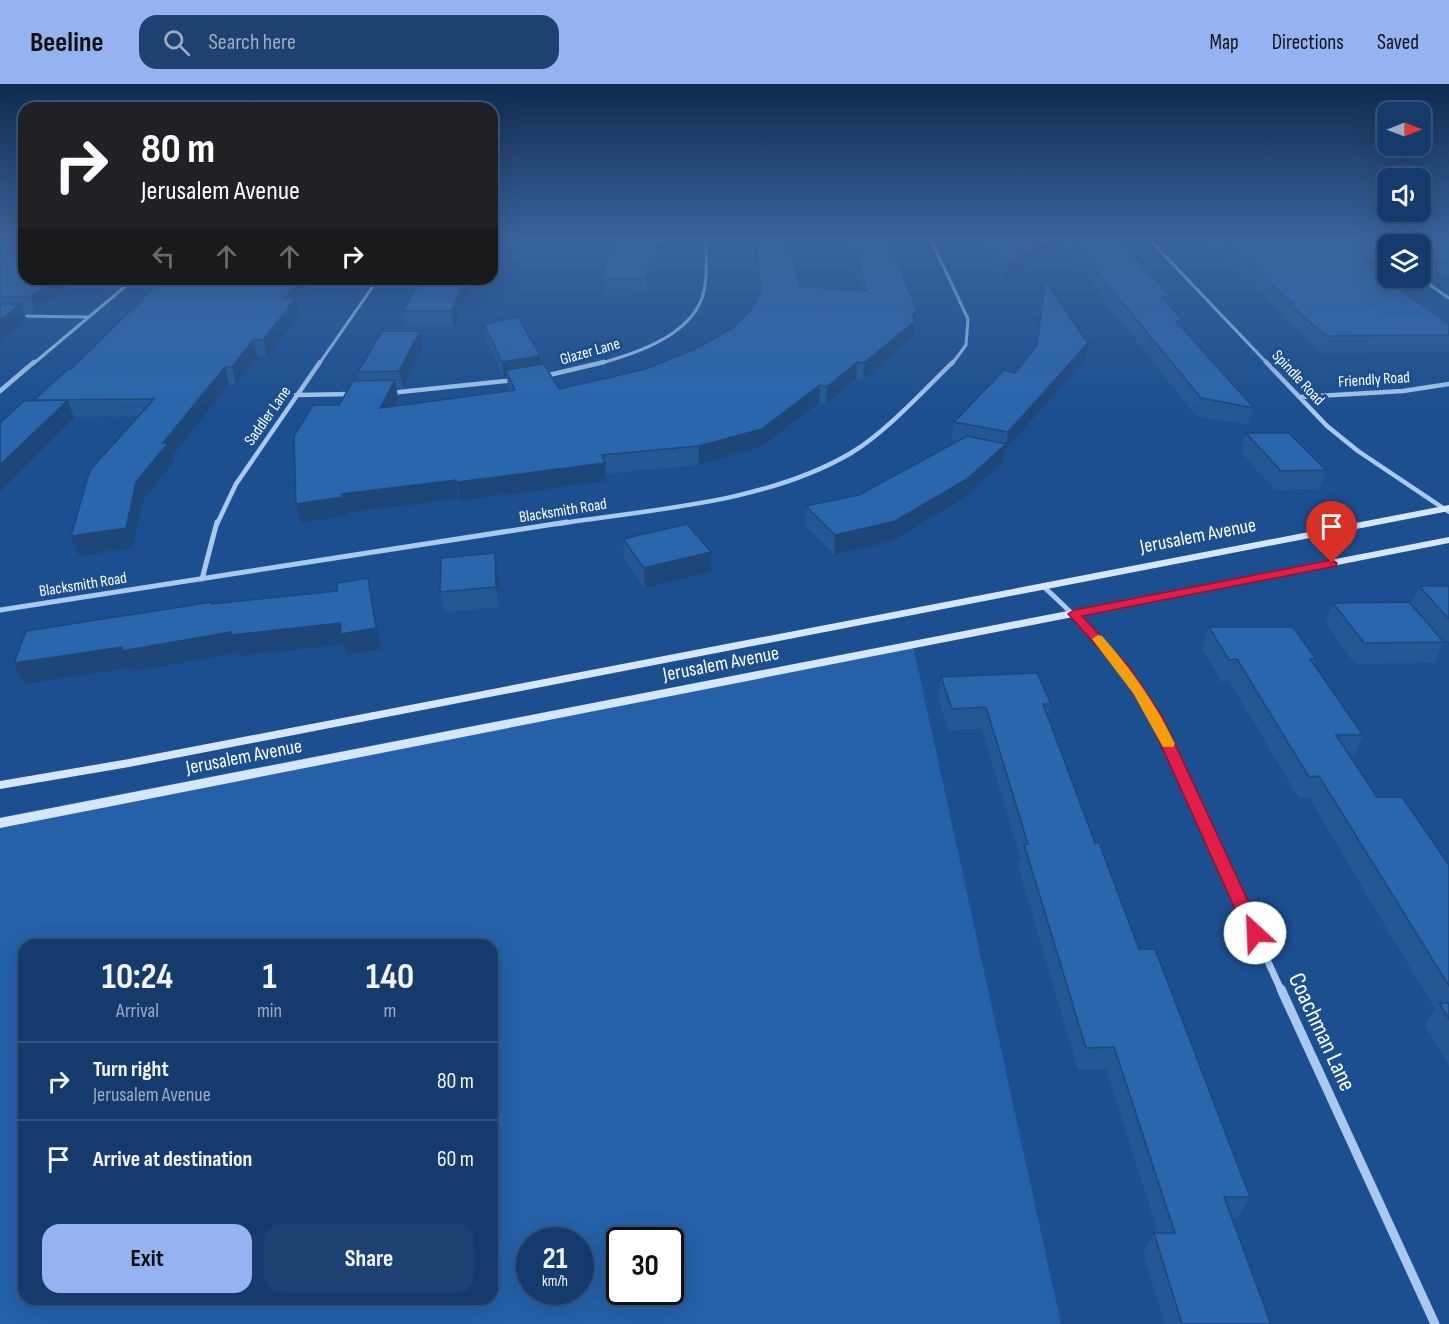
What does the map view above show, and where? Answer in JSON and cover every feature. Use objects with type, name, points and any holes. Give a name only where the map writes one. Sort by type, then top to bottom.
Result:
[{"type":"main road","name":"Jerusalem Avenue","points":[[0,785],[129,763],[1447,510]]},
{"type":"main road","name":"Jerusalem Avenue","points":[[0,823],[1449,540]]},
{"type":"street","points":[[0,391],[113,296]]},
{"type":"street","name":"Saddler Lane","points":[[202,579],[219,515],[236,484],[366,296]]},
{"type":"street","name":"Glazer Lane","points":[[543,376],[605,362],[649,346],[672,332],[699,306],[702,296]]},
{"type":"street","name":"Blacksmith Road","points":[[0,610],[731,497],[814,473],[853,452],[871,439],[958,357],[966,345],[968,319],[957,296]]},
{"type":"street","name":"Spindle Road","points":[[1203,296],[1327,426],[1358,451],[1447,510]]},
{"type":"street","points":[[11,316],[89,316]]},
{"type":"street","points":[[379,393],[522,379]]},
{"type":"street","name":"Friendly Road","points":[[1300,397],[1403,391],[1449,384]]},
{"type":"street","points":[[296,395],[357,394]]},
{"type":"street","name":"Coachman Lane","points":[[1043,586],[1074,614],[1125,670],[1155,716],[1435,1324]]},
{"type":"shaded area","points":[[912,641],[1061,1324],[0,1324],[0,817]]},
{"type":"building","points":[[0,296],[32,296],[30,297]]},
{"type":"building","points":[[146,296],[287,296],[285,298],[296,298],[263,340],[253,340],[232,367],[225,367],[163,443],[168,443],[136,482],[126,528],[71,536],[90,470],[154,399],[34,400],[68,369],[71,369]]},
{"type":"building","points":[[412,296],[458,296],[451,311],[403,311]]},
{"type":"building","points":[[758,296],[911,296],[917,310],[912,315],[915,321],[864,363],[857,362],[827,387],[820,385],[762,429],[699,446],[602,455],[605,463],[342,494],[343,497],[296,504],[294,436],[313,405],[339,405],[353,381],[395,380],[380,408],[515,390],[506,370],[544,364],[559,389],[646,369],[695,349],[733,328],[752,308]]},
{"type":"building","points":[[1043,296],[1055,296],[1088,343],[1008,432],[954,422],[1004,370],[1015,373],[1037,345]]},
{"type":"building","points":[[1117,296],[1170,296],[1162,297],[1183,321],[1176,321],[1254,408],[1201,398]]},
{"type":"building","points":[[1285,296],[1409,296],[1449,324],[1449,335],[1326,336],[1289,304],[1294,304]]},
{"type":"building","points":[[0,304],[20,304],[0,320]]},
{"type":"building","points":[[518,317],[540,356],[502,362],[484,324]]},
{"type":"building","points":[[382,331],[420,331],[399,371],[358,372]]},
{"type":"building","points":[[68,400],[0,465],[0,423],[24,401]]},
{"type":"building","points":[[1246,433],[1289,433],[1326,470],[1281,471]]},
{"type":"building","points":[[967,436],[1006,444],[967,479],[895,521],[835,535],[806,506],[859,495]]},
{"type":"building","points":[[687,524],[711,552],[644,568],[623,539]]},
{"type":"building","points":[[495,553],[496,587],[440,592],[441,558]]},
{"type":"building","points":[[368,578],[376,628],[341,634],[340,623],[231,635],[231,632],[122,651],[122,647],[14,663],[26,631],[212,602],[211,604],[337,591],[337,583]]},
{"type":"building","points":[[1419,586],[1449,586],[1449,619]]},
{"type":"building","points":[[1409,602],[1444,642],[1364,643],[1333,603]]},
{"type":"building","points":[[1209,627],[1293,627],[1316,659],[1310,659],[1363,735],[1336,735],[1377,797],[1402,797],[1449,865],[1449,986],[1319,776],[1309,777],[1237,659],[1229,660]]},
{"type":"building","points":[[1037,673],[1051,704],[1043,704],[1095,843],[1099,843],[1139,949],[1155,949],[1250,1197],[1224,1197],[1271,1324],[1182,1324],[1154,1233],[1175,1233],[1114,1047],[1086,1048],[1024,844],[1028,844],[986,707],[952,709],[941,677]]},
{"type":"building","points":[[1439,1003],[1449,1003],[1449,1019]]},
{"type":"slow traffic","points":[[1098,639],[1125,670],[1140,692],[1155,716],[1168,744]]},
{"type":"route","points":[[1255,933],[1155,716],[1125,670],[1074,614],[1332,563]]}]
